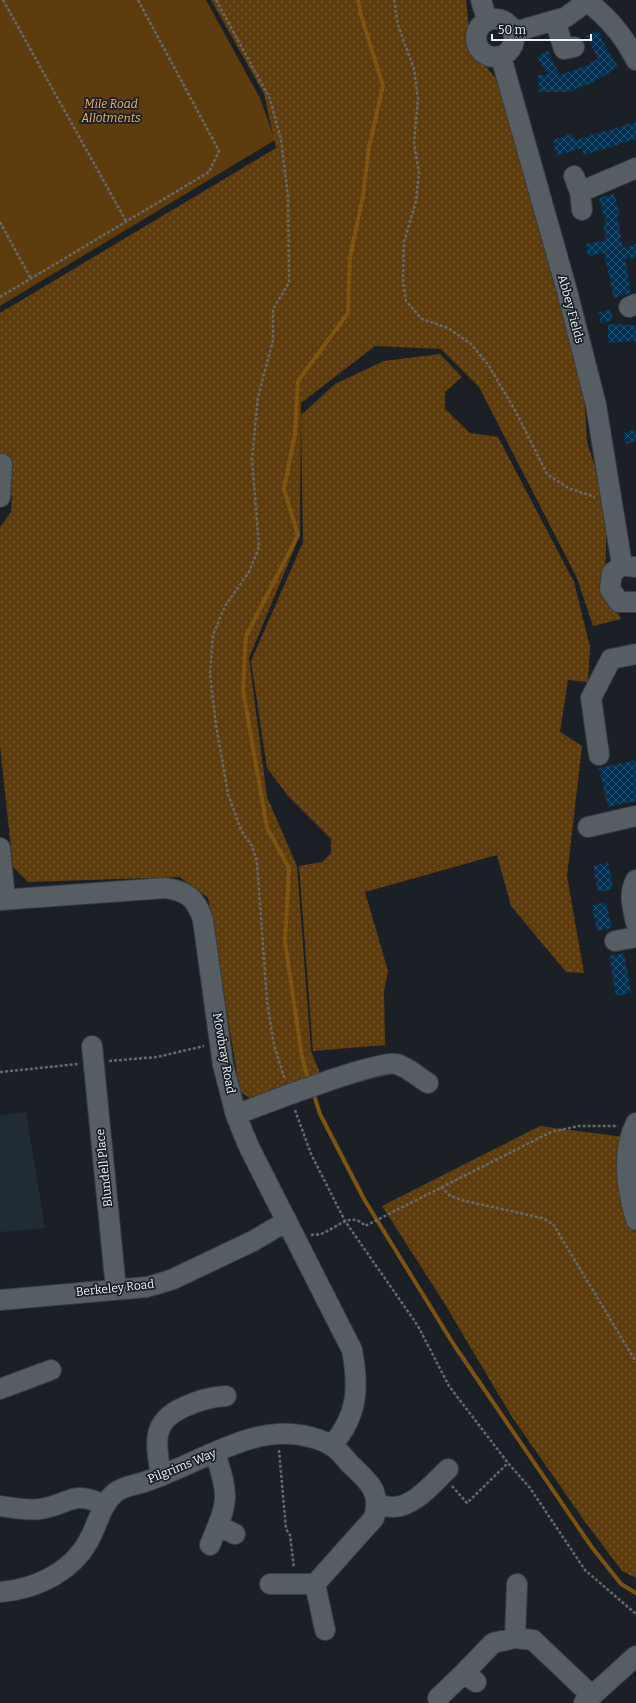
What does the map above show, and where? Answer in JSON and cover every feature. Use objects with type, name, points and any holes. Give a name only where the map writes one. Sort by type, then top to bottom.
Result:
[{"type":"street","points":[[481,0],[486,20]]},
{"type":"street","points":[[514,32],[588,1],[599,10],[625,39],[636,60]]},
{"type":"street","points":[[561,12],[564,49],[574,47]]},
{"type":"street","points":[[486,20],[503,20],[514,32],[513,48],[501,58],[486,56],[476,44],[477,30],[486,20]]},
{"type":"street","name":"Abbey Fields","points":[[501,58],[578,334],[596,405],[611,494],[629,566]]},
{"type":"street","points":[[578,193],[636,168]]},
{"type":"street","points":[[0,497],[2,464]]},
{"type":"street","points":[[629,566],[612,573],[610,589],[618,602],[636,603]]},
{"type":"street","points":[[599,755],[591,698],[611,659],[636,654]]},
{"type":"street","points":[[588,826],[636,816]]},
{"type":"street","points":[[0,848],[2,899]]},
{"type":"street","points":[[636,880],[632,891],[632,902],[636,923]]},
{"type":"street","name":"Mowbray Road","points":[[2,899],[165,888],[180,890],[190,897],[199,907],[203,920],[223,1065],[236,1115],[249,1147],[352,1350],[356,1370],[354,1404],[346,1427],[332,1445]]},
{"type":"street","points":[[614,941],[636,937]]},
{"type":"street","name":"Blundell Place","points":[[92,1046],[116,1289]]},
{"type":"street","points":[[236,1115],[327,1081],[385,1065],[396,1064],[409,1070],[428,1083]]},
{"type":"street","points":[[635,1125],[627,1155],[627,1174],[629,1196],[636,1220]]},
{"type":"street","name":"Berkeley Road","points":[[0,1300],[147,1287],[171,1280],[253,1241],[291,1229]]},
{"type":"street","points":[[0,1389],[51,1370]]},
{"type":"street","points":[[161,1476],[158,1442],[159,1430],[168,1416],[202,1399],[227,1397]]},
{"type":"street","name":"Pilgrims Way","points":[[0,1592],[33,1586],[45,1581],[66,1567],[84,1548],[91,1536],[104,1505],[116,1492],[161,1476],[244,1440],[277,1433],[297,1434],[332,1445],[366,1479],[375,1493],[378,1505]]},
{"type":"street","points":[[210,1545],[226,1530],[224,1511],[226,1490],[215,1453]]},
{"type":"street","points":[[270,1584],[315,1584],[374,1518],[378,1505],[393,1507],[402,1506],[413,1501],[448,1470]]},
{"type":"street","points":[[0,1506],[41,1509],[75,1497],[84,1497],[104,1505]]},
{"type":"street","points":[[315,1584],[325,1630]]},
{"type":"street","points":[[514,1638],[517,1584]]},
{"type":"street","points":[[438,1698],[470,1678],[493,1643],[514,1638],[533,1640],[588,1699],[636,1656]]},
{"type":"path","points":[[3,0],[126,221]]},
{"type":"path","points":[[0,297],[209,172],[219,151],[138,0]]},
{"type":"path","points":[[216,0],[270,99],[281,139],[288,197],[289,283],[274,309],[273,340],[258,397],[252,459],[259,547],[249,572],[225,606],[214,635],[210,674],[216,725],[228,794],[241,830],[252,846],[257,862],[267,1001],[274,1045],[293,1094],[311,1154],[345,1221],[418,1326],[449,1386],[508,1463],[530,1488],[585,1570],[636,1614]]},
{"type":"path","points":[[394,0],[398,25],[414,69],[418,99],[414,143],[418,173],[416,201],[404,242],[403,281],[406,302],[422,319],[448,328],[471,344],[489,366],[516,412],[547,474],[568,488],[594,497],[611,494]]},
{"type":"path","points":[[0,222],[31,279]]},
{"type":"path","points":[[291,1229],[321,1234],[345,1221],[354,1219],[361,1221],[366,1226],[551,1132],[579,1126],[635,1125]]},
{"type":"path","points":[[441,1187],[449,1195],[460,1200],[542,1218],[553,1224],[636,1362]]},
{"type":"path","points":[[277,1433],[286,1529],[290,1535],[295,1584]]},
{"type":"path","points":[[448,1470],[452,1486],[467,1503],[508,1463]]},
{"type":"shaded area","points":[[26,1112],[45,1228],[0,1232],[0,1115]]},
{"type":"green space","name":"Mile Road Allotments","points":[[0,0],[206,0],[260,98],[275,140],[0,306]]},
{"type":"green space","points":[[211,0],[466,0],[470,38],[478,57],[505,89],[584,390],[587,442],[607,504],[605,585],[611,601],[621,619],[593,626],[577,578],[479,387],[441,349],[375,346],[301,403],[300,535],[249,658],[267,797],[297,866],[311,1051],[321,1076],[256,1102],[240,1092],[208,898],[180,877],[28,882],[13,867],[0,746],[0,527],[11,512],[12,496],[0,496],[0,313],[276,148],[264,94]]},
{"type":"green space","points":[[440,354],[462,377],[445,392],[445,409],[470,433],[498,437],[574,582],[590,647],[588,682],[568,680],[560,732],[582,746],[567,876],[584,973],[566,972],[511,906],[497,855],[365,892],[388,971],[384,991],[385,1045],[313,1051],[299,866],[322,862],[331,853],[331,839],[288,796],[267,768],[251,661],[303,542],[301,415],[335,384],[384,361]]},
{"type":"green space","points":[[540,1126],[624,1137],[626,1215],[636,1233],[636,1578],[622,1571],[583,1519],[512,1417],[443,1301],[382,1206]]},
{"type":"building","points":[[598,30],[602,40],[618,67],[592,83],[567,92],[539,92],[538,75],[547,75],[537,56],[548,51],[560,75],[588,65],[598,59],[587,36]]},
{"type":"building","points":[[636,122],[636,139],[584,155],[582,148],[557,156],[553,140],[573,133],[575,140]]},
{"type":"building","points":[[614,194],[620,215],[617,216],[623,248],[636,244],[636,256],[625,259],[631,293],[614,298],[604,253],[588,256],[586,244],[606,240],[603,224],[606,223],[599,198]]},
{"type":"building","points":[[611,310],[613,320],[601,323],[599,312]]},
{"type":"building","points":[[608,324],[636,325],[636,341],[608,343]]},
{"type":"building","points":[[636,430],[636,441],[626,444],[623,433]]},
{"type":"building","points":[[636,760],[636,801],[608,807],[599,768]]},
{"type":"building","points":[[608,863],[613,889],[598,892],[593,866]]},
{"type":"building","points":[[606,902],[612,928],[597,931],[592,905]]},
{"type":"building","points":[[624,953],[631,993],[616,996],[609,956]]},
{"type":"waterway","points":[[309,1082],[302,1057],[285,942],[289,868],[267,828],[243,690],[246,636],[298,535],[284,489],[295,434],[298,381],[348,313],[350,257],[363,196],[369,147],[383,86],[361,15],[358,0]]},
{"type":"waterway","points":[[313,1092],[320,1114],[364,1199],[454,1345],[591,1546],[621,1584],[636,1593]]}]
